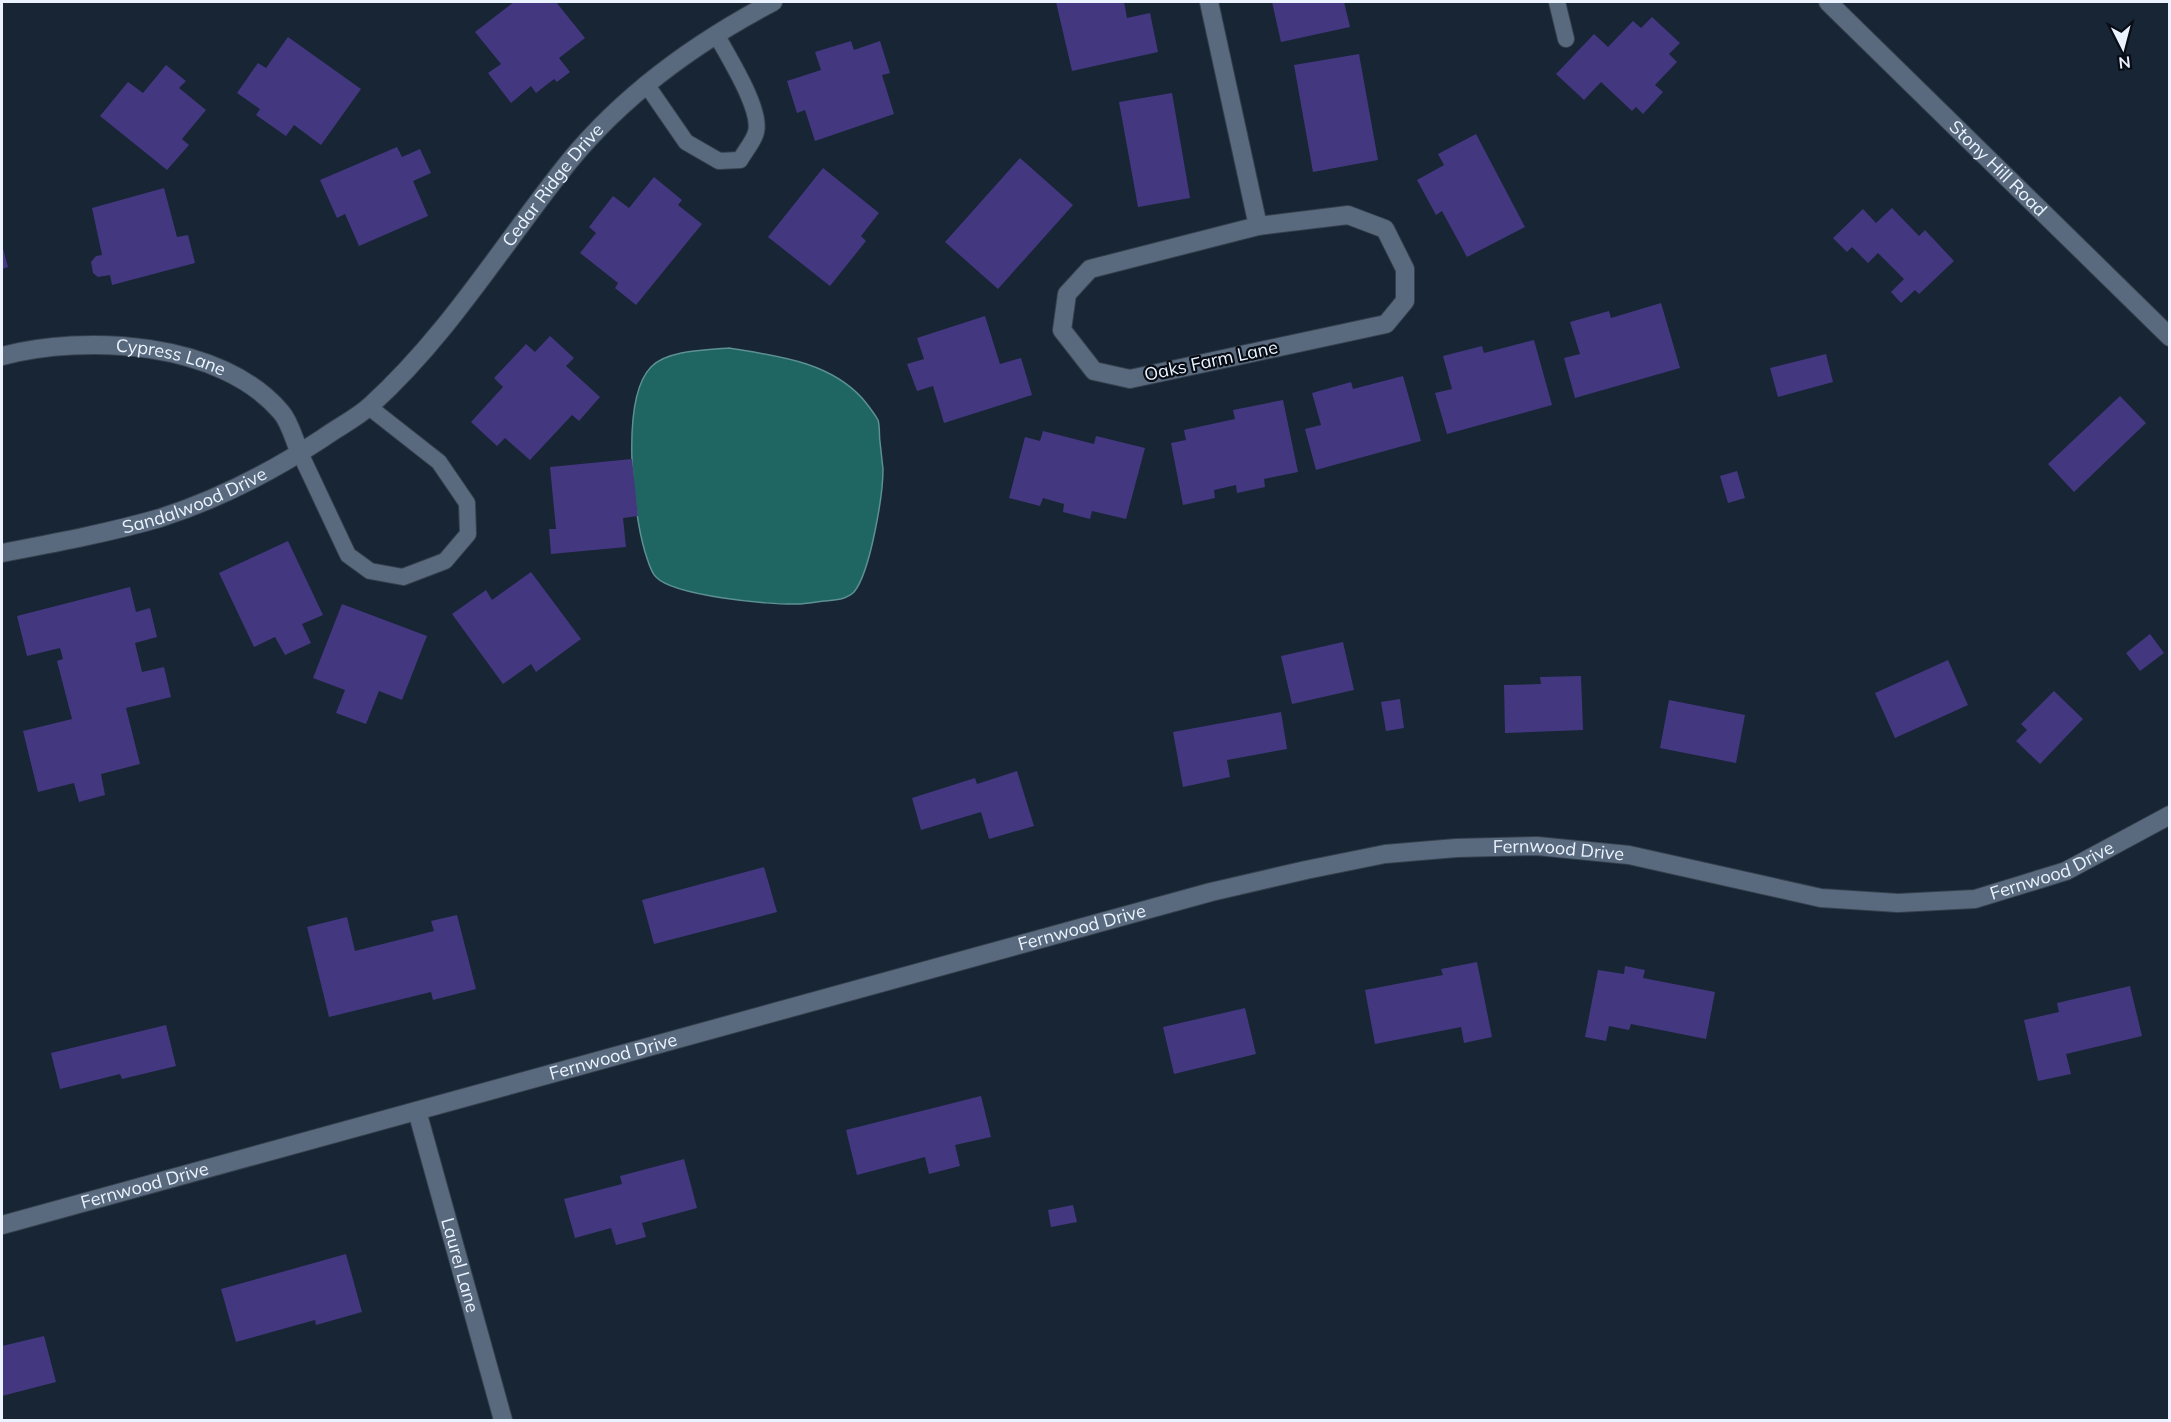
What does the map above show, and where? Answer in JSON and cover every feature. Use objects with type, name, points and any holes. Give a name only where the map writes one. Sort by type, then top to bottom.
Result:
[{"type":"street","name":"Cedar Ridge Drive","points":[[369,407],[415,363],[451,320],[561,172],[597,130],[646,84],[681,56],[773,2]]},
{"type":"street","points":[[1209,2],[1258,226]]},
{"type":"street","name":"Stony Hill Road","points":[[1828,2],[2169,338]]},
{"type":"street","name":"Oaks Farm Lane","points":[[1348,214],[1385,229],[1405,269],[1405,301],[1386,324],[1130,379],[1094,371],[1062,330],[1067,294],[1090,269],[1258,226],[1348,214]]},
{"type":"street","name":"Cypress Lane","points":[[2,356],[57,347],[107,344],[150,348],[199,361],[238,377],[261,393],[283,413],[300,453]]},
{"type":"street","name":"Sandalwood Drive","points":[[2,553],[74,539],[161,517],[233,488],[300,453],[369,407]]},
{"type":"street","name":"Fernwood Drive","points":[[2,1225],[1211,892],[1385,854],[1456,848],[1537,846],[1629,855],[1821,898],[1898,903],[1964,900],[1975,899],[2067,871],[2169,815]]},
{"type":"street","name":"Laurel Lane","points":[[417,1111],[503,1420]]},
{"type":"lane","points":[[1557,2],[1566,39]]},
{"type":"lane","points":[[646,84],[686,142],[719,161],[740,160],[756,131],[756,113],[742,80],[716,34]]},
{"type":"lane","points":[[300,453],[348,555],[370,571],[403,577],[445,561],[468,534],[467,503],[439,462],[369,407]]},
{"type":"shaded area","points":[[729,348],[783,358],[817,368],[848,386],[862,398],[878,420],[883,469],[878,515],[865,569],[854,592],[847,597],[797,604],[723,598],[666,584],[656,577],[651,569],[641,534],[633,484],[632,429],[641,382],[651,367],[667,357],[688,352]]},
{"type":"building","points":[[514,2],[556,2],[585,38],[559,58],[570,72],[557,82],[554,79],[536,93],[531,86],[511,103],[488,73],[501,64],[475,32]]},
{"type":"building","points":[[1056,2],[1124,2],[1127,18],[1150,13],[1158,52],[1072,71]]},
{"type":"building","points":[[1272,2],[1344,2],[1350,27],[1281,42]]},
{"type":"building","points":[[1652,17],[1680,43],[1669,54],[1677,62],[1655,85],[1663,92],[1643,114],[1636,107],[1632,111],[1601,82],[1584,100],[1556,74],[1594,34],[1608,47],[1633,21],[1641,28]]},
{"type":"building","points":[[288,37],[361,89],[321,145],[294,125],[286,136],[256,115],[260,109],[237,93],[258,63],[266,68]]},
{"type":"building","points":[[851,41],[854,50],[880,41],[890,73],[882,75],[894,114],[815,141],[805,110],[797,113],[787,81],[821,70],[815,52]]},
{"type":"building","points":[[1359,54],[1378,160],[1313,172],[1294,65]]},
{"type":"building","points":[[166,65],[186,81],[179,88],[206,110],[182,139],[189,145],[167,170],[100,116],[128,82],[143,93]]},
{"type":"building","points":[[1172,93],[1190,198],[1138,207],[1119,102]]},
{"type":"building","points":[[1476,134],[1525,227],[1467,257],[1442,211],[1436,215],[1417,180],[1444,165],[1438,154]]},
{"type":"building","points":[[397,147],[402,157],[420,149],[431,173],[413,181],[428,216],[359,246],[345,214],[337,218],[320,180]]},
{"type":"building","points":[[1020,158],[1073,205],[998,289],[945,242]]},
{"type":"building","points":[[823,168],[879,213],[861,236],[866,241],[830,286],[768,237]]},
{"type":"building","points":[[654,177],[682,200],[678,205],[702,224],[636,305],[615,288],[618,283],[580,253],[596,233],[589,227],[613,196],[629,208]]},
{"type":"building","points":[[164,188],[177,237],[188,235],[195,263],[112,285],[110,275],[98,277],[93,273],[91,262],[96,256],[102,255],[92,208]]},
{"type":"building","points":[[1892,208],[1919,236],[1925,230],[1954,261],[1919,294],[1915,290],[1901,303],[1891,292],[1904,279],[1878,253],[1868,263],[1852,247],[1847,252],[1833,238],[1863,209],[1876,223]]},
{"type":"building","points":[[2,245],[8,267],[2,269]]},
{"type":"building","points":[[1661,303],[1680,368],[1575,398],[1564,358],[1580,354],[1570,322],[1609,311],[1611,318]]},
{"type":"building","points":[[985,316],[1000,364],[1021,358],[1032,395],[944,423],[933,386],[917,391],[907,364],[924,359],[917,338]]},
{"type":"building","points":[[550,336],[574,358],[566,366],[600,397],[579,421],[572,415],[530,460],[505,438],[497,446],[471,422],[503,387],[494,378],[526,344],[535,352]]},
{"type":"building","points":[[1534,340],[1552,405],[1447,434],[1435,393],[1452,389],[1443,356],[1482,346],[1484,353]]},
{"type":"building","points":[[1826,354],[1833,382],[1778,397],[1770,368]]},
{"type":"building","points":[[1403,376],[1421,441],[1316,470],[1305,429],[1321,425],[1312,393],[1351,382],[1353,389]]},
{"type":"building","points":[[2120,396],[2146,423],[2074,492],[2048,464]]},
{"type":"building","points":[[1283,400],[1298,472],[1264,479],[1265,487],[1237,493],[1236,485],[1214,490],[1215,498],[1183,505],[1171,443],[1186,440],[1184,430],[1235,419],[1233,410]]},
{"type":"building","points":[[1043,431],[1094,444],[1096,436],[1145,448],[1126,519],[1092,511],[1090,519],[1063,512],[1064,504],[1043,498],[1040,506],[1009,498],[1025,437],[1040,441]]},
{"type":"building","points":[[632,459],[638,516],[623,518],[626,547],[551,554],[549,529],[556,529],[550,467]]},
{"type":"building","points":[[1737,471],[1745,498],[1728,503],[1720,476]]},
{"type":"building","points":[[288,541],[323,615],[302,624],[311,643],[285,655],[275,637],[254,647],[219,573]]},
{"type":"building","points":[[531,572],[581,639],[536,672],[531,664],[503,684],[452,614],[486,590],[492,600]]},
{"type":"building","points":[[130,587],[136,612],[150,608],[157,637],[135,643],[142,672],[164,667],[171,697],[126,708],[140,764],[101,774],[105,795],[79,802],[74,783],[38,792],[23,731],[72,719],[57,661],[63,659],[60,648],[27,656],[17,616]]},
{"type":"building","points":[[342,604],[427,636],[402,700],[379,691],[366,724],[336,713],[345,690],[313,678]]},
{"type":"building","points":[[2150,634],[2164,653],[2140,671],[2126,653]]},
{"type":"building","points":[[1343,642],[1354,690],[1292,704],[1281,656]]},
{"type":"building","points":[[1948,660],[1968,705],[1895,738],[1875,693]]},
{"type":"building","points":[[1581,676],[1583,730],[1505,733],[1504,685],[1541,684],[1540,677]]},
{"type":"building","points":[[2054,691],[2083,719],[2040,764],[2016,741],[2027,730],[2021,724]]},
{"type":"building","points":[[1400,699],[1404,728],[1386,731],[1381,702]]},
{"type":"building","points":[[1669,700],[1745,715],[1736,763],[1660,748]]},
{"type":"building","points":[[1281,712],[1287,749],[1227,760],[1230,777],[1183,787],[1173,732]]},
{"type":"building","points":[[1017,771],[1034,826],[989,839],[981,812],[921,830],[912,798],[975,778],[977,784]]},
{"type":"building","points":[[764,867],[777,912],[654,944],[642,900]]},
{"type":"building","points":[[457,915],[476,989],[433,1000],[431,992],[329,1017],[307,927],[347,917],[355,951],[434,931],[431,921]]},
{"type":"building","points":[[1477,962],[1492,1037],[1464,1043],[1461,1027],[1375,1044],[1365,990],[1443,975],[1441,969]]},
{"type":"building","points":[[1625,966],[1645,970],[1643,978],[1715,992],[1706,1039],[1631,1024],[1629,1030],[1609,1026],[1606,1041],[1585,1037],[1598,970],[1624,974]]},
{"type":"building","points":[[2130,986],[2142,1036],[2066,1054],[2071,1074],[2038,1081],[2024,1020],[2059,1012],[2057,1003]]},
{"type":"building","points":[[1245,1008],[1256,1054],[1174,1074],[1163,1027]]},
{"type":"building","points":[[166,1025],[176,1066],[122,1079],[120,1074],[60,1089],[51,1053]]},
{"type":"building","points":[[981,1096],[991,1137],[955,1145],[960,1166],[929,1174],[925,1157],[857,1175],[846,1130]]},
{"type":"building","points":[[684,1159],[697,1208],[642,1223],[646,1237],[616,1245],[611,1228],[575,1238],[564,1199],[622,1184],[620,1176]]},
{"type":"building","points":[[1073,1205],[1077,1222],[1051,1227],[1048,1210]]},
{"type":"building","points":[[346,1254],[362,1312],[316,1325],[315,1320],[236,1342],[221,1289]]},
{"type":"building","points":[[44,1336],[56,1382],[2,1396],[2,1346]]}]
